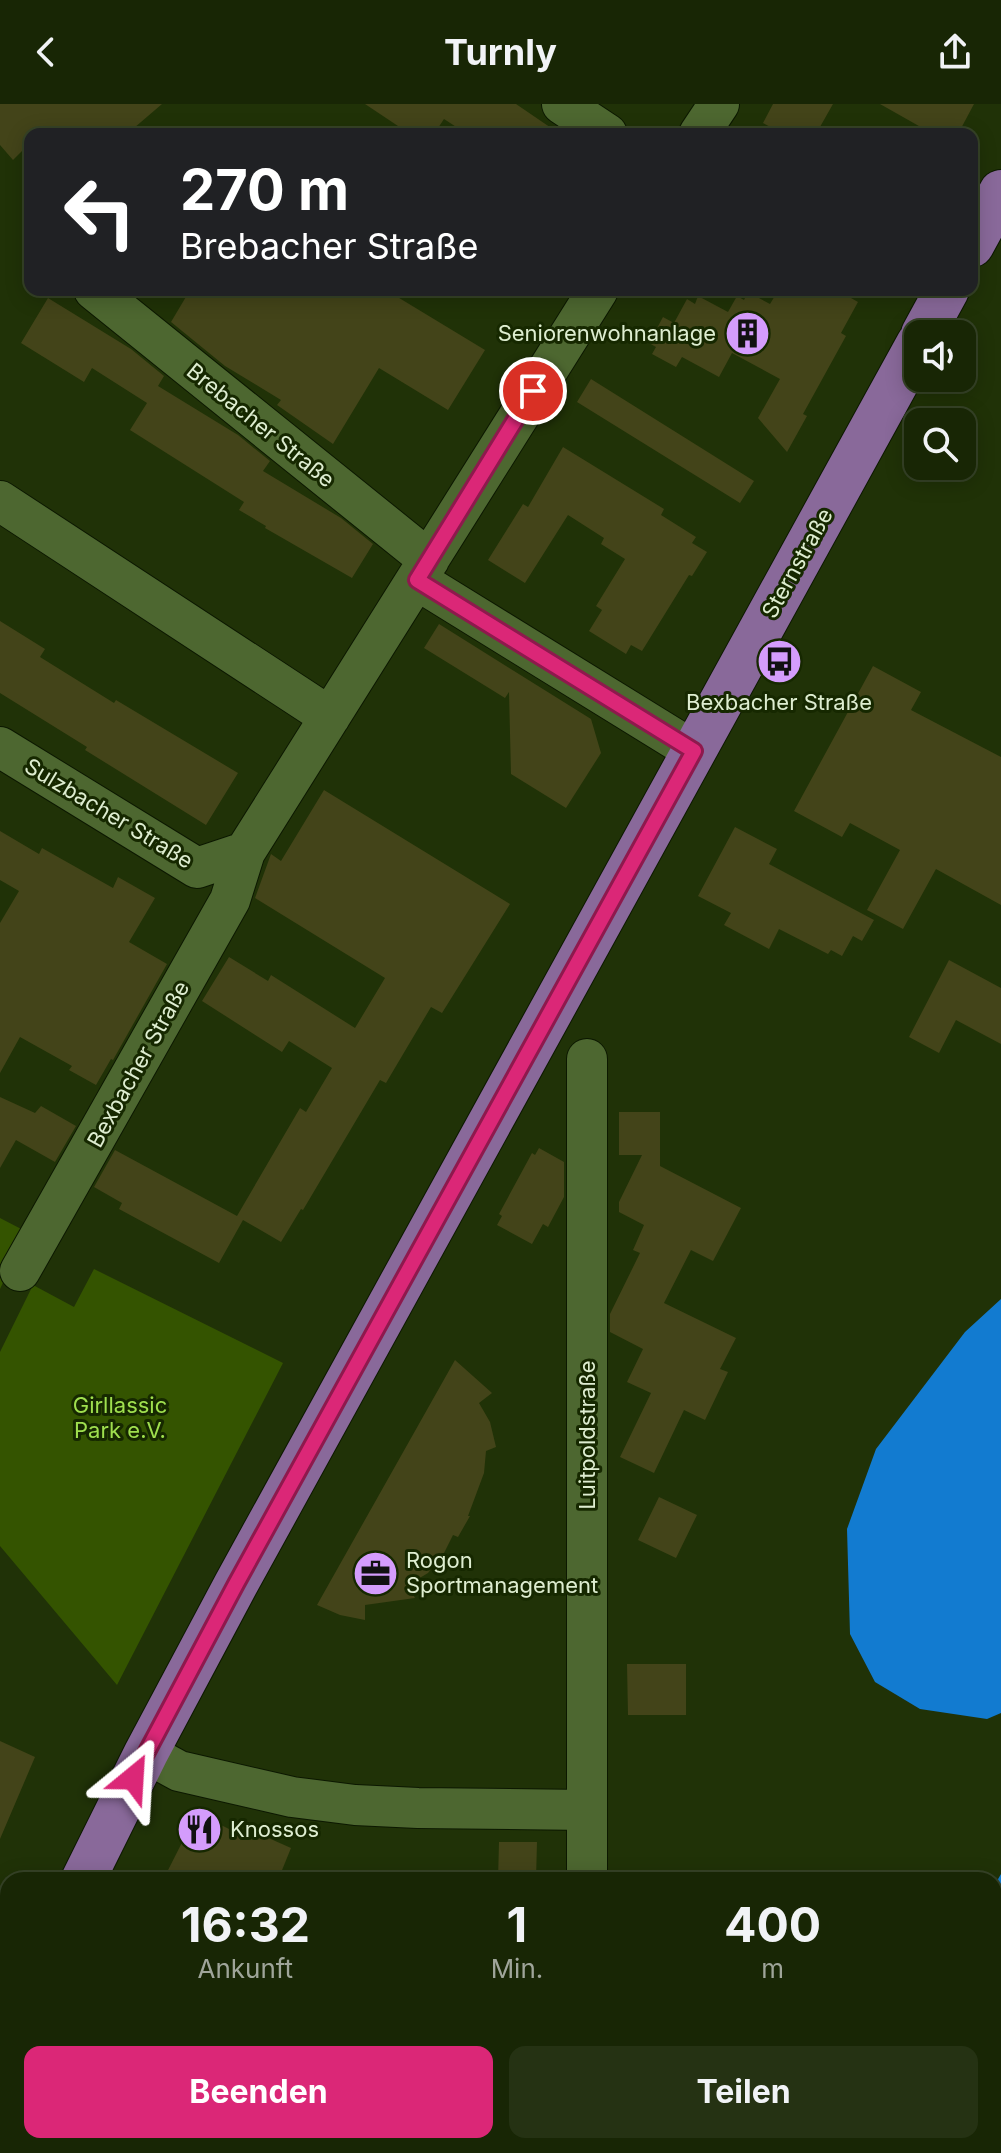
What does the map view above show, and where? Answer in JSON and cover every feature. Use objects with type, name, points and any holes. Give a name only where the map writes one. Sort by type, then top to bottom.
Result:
[{"type":"main road","points":[[978,234],[1001,192]]},
{"type":"main road","points":[[931,320],[944,296]]},
{"type":"main road","name":"Sternstraße","points":[[87,1872],[236,1584],[904,369]]},
{"type":"street","points":[[562,104],[598,128]]},
{"type":"street","points":[[703,128],[719,104]]},
{"type":"street","name":"Brebacher Straße","points":[[101,296],[423,570],[694,751]]},
{"type":"street","name":"Bexbacher Straße","points":[[20,1271],[230,900],[233,857],[330,717],[594,296]]},
{"type":"street","points":[[0,501],[330,717]]},
{"type":"street","name":"Sulzbacher Straße","points":[[0,747],[197,868],[233,857]]},
{"type":"street","name":"Luitpoldstraße","points":[[587,1059],[587,1872]]},
{"type":"street","points":[[146,1753],[179,1771],[292,1797],[355,1805],[418,1808],[587,1810]]},
{"type":"green space","points":[[0,1218],[27,1232],[0,1289]]},
{"type":"green space","name":"Girllassic Park e.V.","points":[[94,1269],[283,1363],[117,1685],[0,1546],[0,1352],[33,1285],[74,1307]]},
{"type":"water","points":[[1001,1299],[1001,1713],[987,1719],[920,1709],[875,1682],[850,1634],[847,1529],[876,1449],[965,1332]]},
{"type":"building","points":[[0,104],[162,104],[134,128],[24,128],[24,149],[13,160],[0,145]]},
{"type":"building","points":[[365,104],[516,104],[551,128],[458,128],[444,119],[438,128],[401,128]]},
{"type":"building","points":[[773,104],[833,104],[819,128],[772,128],[763,123]]},
{"type":"building","points":[[880,104],[974,104],[961,128],[922,128]]},
{"type":"building","points":[[186,296],[396,296],[485,350],[448,410],[379,368],[333,444],[277,405],[281,400],[225,366],[171,322]]},
{"type":"building","name":"Seniorenwohnanlage","points":[[698,296],[728,312],[737,296],[744,300],[746,296],[755,296],[770,304],[775,296],[852,296],[858,302],[841,333],[846,336],[803,414],[807,416],[787,452],[758,418],[780,379],[732,353],[719,377],[682,357],[676,367],[652,354],[656,347],[649,343],[663,317],[674,323],[687,299],[695,304]]},
{"type":"building","points":[[48,298],[131,349],[164,376],[158,386],[238,435],[270,461],[263,471],[341,518],[373,544],[352,578],[265,528],[239,510],[244,502],[130,430],[147,403],[92,368],[84,382],[21,343]]},
{"type":"building","points":[[591,379],[754,481],[740,503],[577,402]]},
{"type":"building","points":[[563,447],[664,509],[661,515],[696,537],[692,543],[707,552],[692,576],[689,575],[642,651],[631,645],[626,654],[589,631],[602,610],[596,606],[625,559],[601,544],[604,538],[568,515],[525,583],[488,560],[523,504],[528,507]]},
{"type":"building","points":[[0,621],[45,649],[40,657],[238,773],[206,825],[0,693]]},
{"type":"building","points":[[439,624],[591,719],[601,753],[566,808],[511,774],[509,692],[505,698],[424,648]]},
{"type":"building","points":[[873,666],[921,692],[911,710],[1001,757],[1001,905],[936,869],[903,929],[867,910],[900,850],[850,823],[842,837],[794,811]]},
{"type":"building","points":[[324,790],[510,904],[442,1013],[431,1007],[386,1083],[380,1080],[281,1242],[243,1220],[219,1263],[119,1209],[122,1203],[94,1187],[115,1150],[237,1216],[300,1108],[306,1112],[332,1068],[289,1041],[282,1052],[202,1001],[229,957],[268,981],[271,975],[355,1028],[385,978],[255,898],[271,854],[281,861]]},
{"type":"building","points":[[735,827],[777,849],[769,864],[874,920],[862,941],[853,936],[842,956],[831,950],[828,954],[779,929],[769,949],[724,925],[731,913],[698,896]]},
{"type":"building","points":[[0,831],[39,854],[42,848],[113,888],[118,877],[155,898],[129,942],[167,964],[96,1085],[69,1070],[72,1066],[20,1037],[0,1073],[0,923],[19,891],[0,880]]},
{"type":"building","points":[[949,960],[1001,988],[1001,1044],[956,1020],[939,1053],[909,1037]]},
{"type":"building","points":[[0,1097],[35,1113],[41,1106],[76,1126],[55,1162],[16,1140],[0,1168]]},
{"type":"building","points":[[619,1112],[660,1112],[660,1166],[741,1208],[713,1261],[691,1250],[664,1303],[736,1338],[720,1369],[728,1372],[705,1420],[684,1410],[654,1473],[620,1457],[651,1393],[627,1382],[643,1349],[610,1332],[610,1314],[640,1253],[633,1250],[644,1225],[619,1212],[619,1202],[642,1155],[619,1155]]},
{"type":"building","points":[[539,1148],[564,1162],[564,1197],[548,1227],[543,1224],[532,1244],[497,1225],[502,1216],[499,1214],[532,1153],[535,1155]]},
{"type":"building","points":[[455,1360],[492,1393],[479,1403],[490,1422],[496,1447],[486,1451],[484,1473],[470,1516],[458,1537],[453,1535],[428,1573],[408,1585],[415,1598],[365,1605],[365,1620],[340,1615],[317,1605]]},
{"type":"building","points":[[659,1497],[697,1515],[676,1558],[638,1540]]},
{"type":"building","points":[[627,1664],[686,1664],[686,1715],[628,1715]]},
{"type":"building","points":[[0,1741],[35,1757],[0,1839]]},
{"type":"building","points":[[197,1813],[251,1840],[255,1832],[291,1848],[281,1872],[167,1872]]},
{"type":"building","points":[[499,1842],[537,1842],[536,1872],[498,1872]]},
{"type":"place","name":"Seniorenwohnanlage","points":[[747,333]]},
{"type":"place","name":"Bexbacher Straße","points":[[779,661]]},
{"type":"place","name":"Rogon Sportmanagement","points":[[375,1573]]},
{"type":"place","name":"Knossos","points":[[199,1829]]},
{"type":"route","points":[[133,1778],[236,1584],[694,751],[417,580],[533,391]]}]
